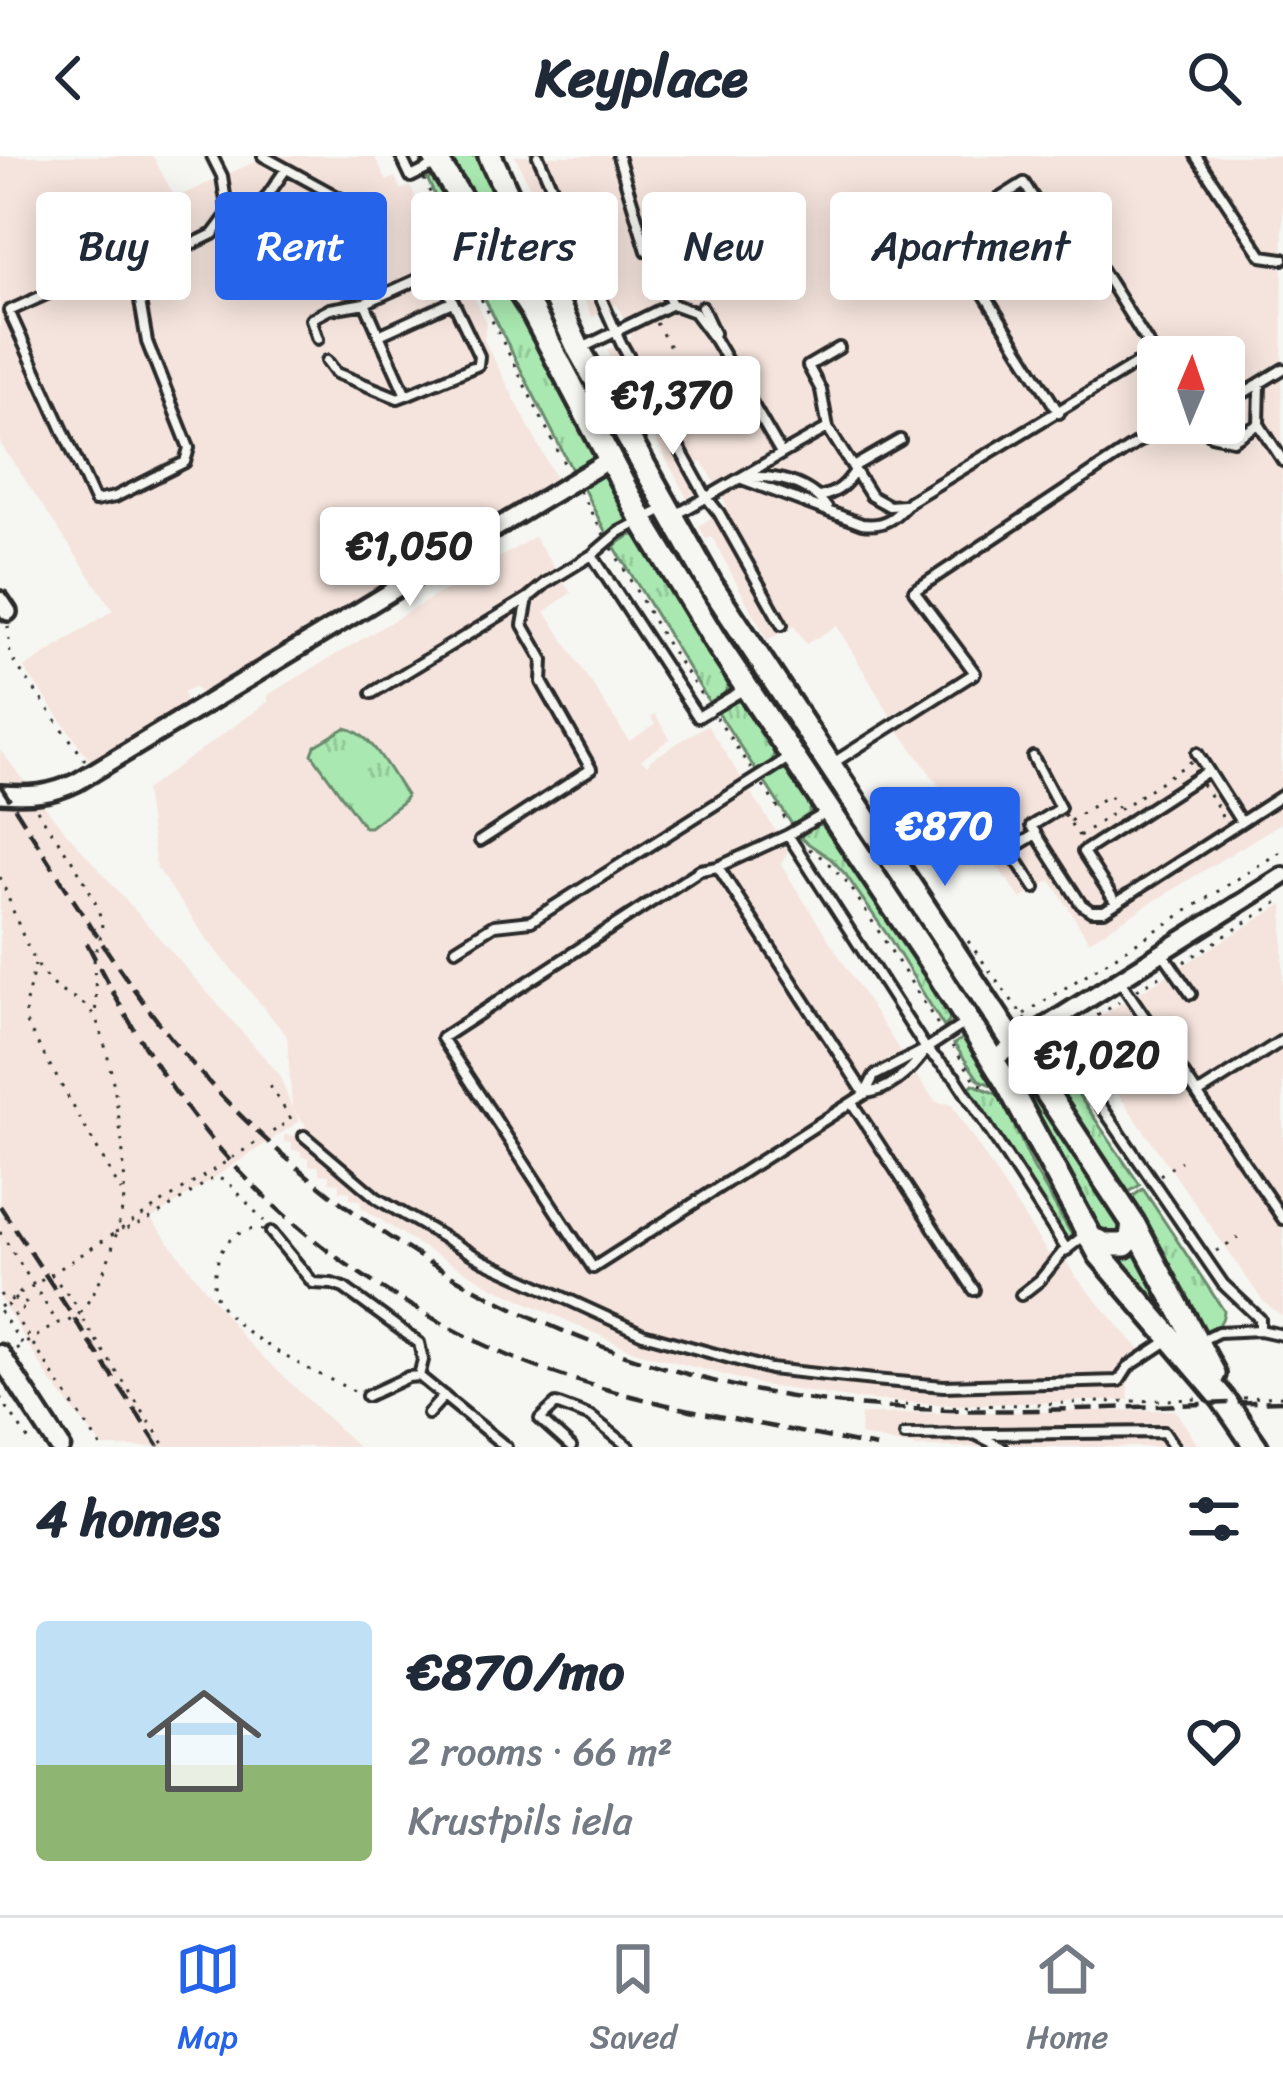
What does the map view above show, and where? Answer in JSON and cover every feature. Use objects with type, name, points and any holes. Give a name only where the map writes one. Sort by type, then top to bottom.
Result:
[{"type":"main road","points":[[490,158],[579,350],[711,585],[828,766],[1031,1033],[1225,1400],[1256,1447]]},
{"type":"main road","points":[[431,164],[452,192]]},
{"type":"main road","points":[[525,300],[642,520],[746,688],[1007,1083],[1100,1256],[1225,1400]]},
{"type":"main road","points":[[1088,1236],[1107,1245],[1125,1244],[1133,1223]]},
{"type":"street","points":[[0,794],[61,790],[610,459]]},
{"type":"street","points":[[992,1060],[1283,876]]},
{"type":"street","points":[[0,1355],[61,1447]]},
{"type":"lane","points":[[212,156],[225,192]]},
{"type":"lane","points":[[263,156],[328,192]]},
{"type":"lane","points":[[401,156],[411,177],[431,164]]},
{"type":"lane","points":[[538,156],[617,330],[706,498],[782,625]]},
{"type":"lane","points":[[619,156],[642,234]]},
{"type":"lane","points":[[1196,156],[1262,256],[1283,259]]},
{"type":"lane","points":[[270,192],[286,169]]},
{"type":"lane","points":[[100,270],[135,272],[147,342],[189,448],[185,462],[115,497],[95,501],[9,310],[100,270]]},
{"type":"lane","points":[[317,339],[314,316],[365,303],[411,282]]},
{"type":"lane","points":[[839,348],[808,366],[821,389],[828,428],[871,496],[880,503],[901,506],[1154,353],[1112,286]]},
{"type":"lane","points":[[670,300],[672,304]]},
{"type":"lane","points":[[988,300],[1059,413]]},
{"type":"lane","points":[[328,361],[336,373],[398,398],[478,365],[479,356],[452,302],[379,335]]},
{"type":"lane","points":[[365,303],[406,394]]},
{"type":"lane","points":[[579,350],[672,304],[694,311],[734,368],[739,385],[781,453]]},
{"type":"lane","points":[[702,307],[716,340]]},
{"type":"lane","points":[[1245,391],[1283,369]]},
{"type":"lane","points":[[1260,381],[1259,424],[1283,461]]},
{"type":"lane","points":[[1245,433],[1259,424]]},
{"type":"lane","points":[[372,693],[528,598],[642,520],[706,498],[828,428]]},
{"type":"lane","points":[[819,497],[845,486],[854,469],[900,440]]},
{"type":"lane","points":[[828,766],[975,673],[914,591],[1137,443]]},
{"type":"lane","points":[[742,479],[780,478],[819,497],[827,509]]},
{"type":"lane","points":[[742,479],[874,526],[892,520],[910,501]]},
{"type":"lane","points":[[592,554],[698,716],[746,688]]},
{"type":"lane","points":[[480,841],[591,770],[542,682],[542,660],[524,625],[528,598]]},
{"type":"lane","points":[[1198,755],[1241,822]]},
{"type":"lane","points":[[456,949],[494,925],[531,921],[791,757]]},
{"type":"lane","points":[[1033,757],[1060,808],[1031,826],[1081,904],[1091,911],[1116,903],[1283,794]]},
{"type":"lane","points":[[1116,903],[1083,852],[1208,771]]},
{"type":"lane","points":[[829,811],[718,867],[700,870],[442,1038],[593,1268],[852,1102],[912,1070],[926,1049]]},
{"type":"lane","points":[[791,833],[926,1049],[955,1078],[1067,1250]]},
{"type":"lane","points":[[1035,889],[1010,850],[1036,834]]},
{"type":"lane","points":[[718,867],[866,1094]]},
{"type":"lane","points":[[1161,951],[1191,994]]},
{"type":"lane","points":[[1118,978],[1283,1219]]},
{"type":"lane","points":[[866,1094],[874,1076],[968,1021]]},
{"type":"lane","points":[[1031,1033],[1223,1284],[1260,1319],[1260,1330]]},
{"type":"lane","points":[[1199,1093],[1283,1040]]},
{"type":"lane","points":[[852,1102],[974,1290]]},
{"type":"lane","points":[[304,1136],[378,1199],[484,1261],[643,1334],[770,1369],[944,1386],[1119,1381],[1128,1366],[1170,1339]]},
{"type":"lane","points":[[272,1232],[313,1283],[332,1284],[356,1295],[419,1343],[423,1360],[419,1376]]},
{"type":"lane","points":[[1021,1295],[1088,1236]]},
{"type":"lane","points":[[1196,1342],[1218,1332],[1260,1330],[1283,1335]]},
{"type":"lane","points":[[367,1396],[419,1376],[506,1447]]},
{"type":"lane","points":[[428,1414],[444,1396]]},
{"type":"lane","points":[[571,1447],[540,1419],[556,1404],[591,1417],[628,1447]]},
{"type":"lane","points":[[905,1435],[1164,1432],[1174,1447]]},
{"type":"lane","points":[[976,1434],[1001,1447]]},
{"type":"path","points":[[481,300],[573,480],[665,641],[791,833],[848,883],[978,1084],[998,1088]]},
{"type":"path","points":[[650,314],[670,347]]},
{"type":"path","points":[[4,606],[10,656],[93,772]]},
{"type":"path","points":[[1079,836],[1198,755]]},
{"type":"path","points":[[28,795],[85,884],[100,919],[95,1017]]},
{"type":"path","points":[[1070,822],[1109,795],[1119,810]]},
{"type":"path","points":[[1053,822],[1065,815]]},
{"type":"path","points":[[1023,1015],[1283,850]]},
{"type":"path","points":[[0,877],[35,962],[54,987],[81,999],[106,1042],[124,1172],[115,1232],[93,1293],[79,1314],[22,1346],[0,1309],[14,1298],[51,1274],[291,1119],[270,1086]]},
{"type":"path","points":[[964,935],[1031,1033]]},
{"type":"path","points":[[35,962],[25,1021],[124,1196]]},
{"type":"path","points":[[1156,979],[1163,990]]},
{"type":"path","points":[[115,1232],[163,1210],[214,1177],[242,1197],[272,1232]]},
{"type":"path","points":[[272,1232],[248,1229],[224,1248],[215,1294],[249,1331],[304,1369],[367,1396]]},
{"type":"path","points":[[0,1232],[58,1324]]},
{"type":"path","points":[[1216,1251],[1238,1238]]},
{"type":"path","points":[[51,1274],[78,1307],[166,1447]]},
{"type":"path","points":[[14,1298],[23,1310],[28,1307],[19,1291]]},
{"type":"path","points":[[0,1294],[101,1447]]},
{"type":"path","points":[[893,1404],[943,1407],[1283,1396]]},
{"type":"path","points":[[0,1397],[33,1447]]},
{"type":"shaded area","points":[[0,156],[153,156],[172,192],[36,192],[36,300],[191,300],[188,192],[268,156],[374,156],[387,181],[395,177],[401,190],[410,186],[413,192],[411,300],[476,300],[486,322],[484,340],[556,479],[204,694],[193,687],[184,692],[185,704],[94,766],[24,668],[113,610],[0,443]]},
{"type":"shaded area","points":[[515,156],[1283,156],[1281,823],[1089,941],[1051,880],[1021,899],[900,732],[837,626],[806,644],[794,626],[767,640],[712,537],[706,539],[699,526],[727,507],[715,482],[702,462],[685,469],[697,492],[687,498],[607,350],[632,337],[617,304],[592,317],[584,300],[618,300],[618,192],[532,192]]},
{"type":"shaded area","points":[[534,537],[571,593],[545,611],[629,741],[655,725],[651,717],[655,714],[670,739],[641,760],[647,765],[707,725],[788,850],[781,865],[912,1070],[936,1102],[951,1104],[1048,1254],[1059,1249],[1076,1277],[1140,1350],[1122,1366],[1128,1377],[1129,1400],[952,1405],[856,1399],[762,1385],[634,1351],[493,1287],[361,1207],[360,1200],[339,1191],[339,1183],[329,1182],[329,1175],[319,1174],[319,1166],[309,1166],[309,1158],[284,1142],[284,1135],[297,1136],[306,1125],[293,1109],[300,1121],[151,1219],[245,1340],[358,1447],[103,1447],[49,1379],[0,1298],[0,750],[58,823],[279,1074],[292,1109],[287,1036],[209,942],[156,867],[145,790],[268,702],[268,695]]},
{"type":"shaded area","points":[[1283,904],[1283,1317],[1263,1301],[1075,1032]]},
{"type":"shaded area","points":[[1175,1410],[1199,1447],[916,1447],[860,1435],[861,1414]]},
{"type":"green space","points":[[441,156],[477,156],[499,192],[462,192]]},
{"type":"green space","points":[[427,178],[439,180],[447,192],[433,192]]},
{"type":"green space","points":[[485,300],[518,300],[595,452],[589,466],[574,474]]},
{"type":"green space","points":[[525,300],[553,300],[656,506],[645,507]]},
{"type":"green space","points":[[597,476],[608,477],[629,515],[622,527],[607,535],[581,484]]},
{"type":"green space","points":[[661,513],[1005,1042],[1002,1050],[701,606],[652,519]]},
{"type":"green space","points":[[640,534],[729,679],[726,691],[717,699],[709,702],[614,546]]},
{"type":"green space","points":[[743,701],[775,749],[772,762],[757,772],[717,711]]},
{"type":"green space","points":[[345,728],[372,745],[406,795],[370,827],[364,827],[312,754],[315,746]]},
{"type":"green space","points":[[782,770],[794,773],[812,803],[809,814],[793,826],[764,781]]},
{"type":"green space","points":[[821,823],[950,1009],[944,1027],[846,875],[801,837]]},
{"type":"green space","points":[[963,1038],[999,1083],[994,1086],[979,1080],[954,1044]]},
{"type":"green space","points":[[1052,1043],[1064,1062],[1059,1066],[1140,1185],[1129,1192],[1046,1070],[1041,1052],[1045,1044]]},
{"type":"green space","points":[[1027,1075],[1124,1224],[1117,1234],[1099,1231],[1016,1081]]},
{"type":"green space","points":[[973,1084],[1001,1096],[1033,1167],[1072,1235],[1065,1242],[969,1088]]},
{"type":"green space","points":[[1143,1189],[1224,1311],[1221,1322],[1206,1332],[1132,1197]]},
{"type":"green space","points":[[1136,1241],[1184,1328],[1179,1334],[1105,1252]]},
{"type":"railway","points":[[0,785],[117,966],[196,1068],[263,1137],[336,1199],[415,1254],[499,1301],[587,1341],[678,1372],[772,1394],[919,1409],[1283,1401]]},
{"type":"railway","points":[[87,943],[150,1055],[223,1153],[264,1196],[360,1274],[468,1337],[557,1374],[675,1407],[876,1447]]},
{"type":"railway","points":[[0,1206],[159,1447]]}]
